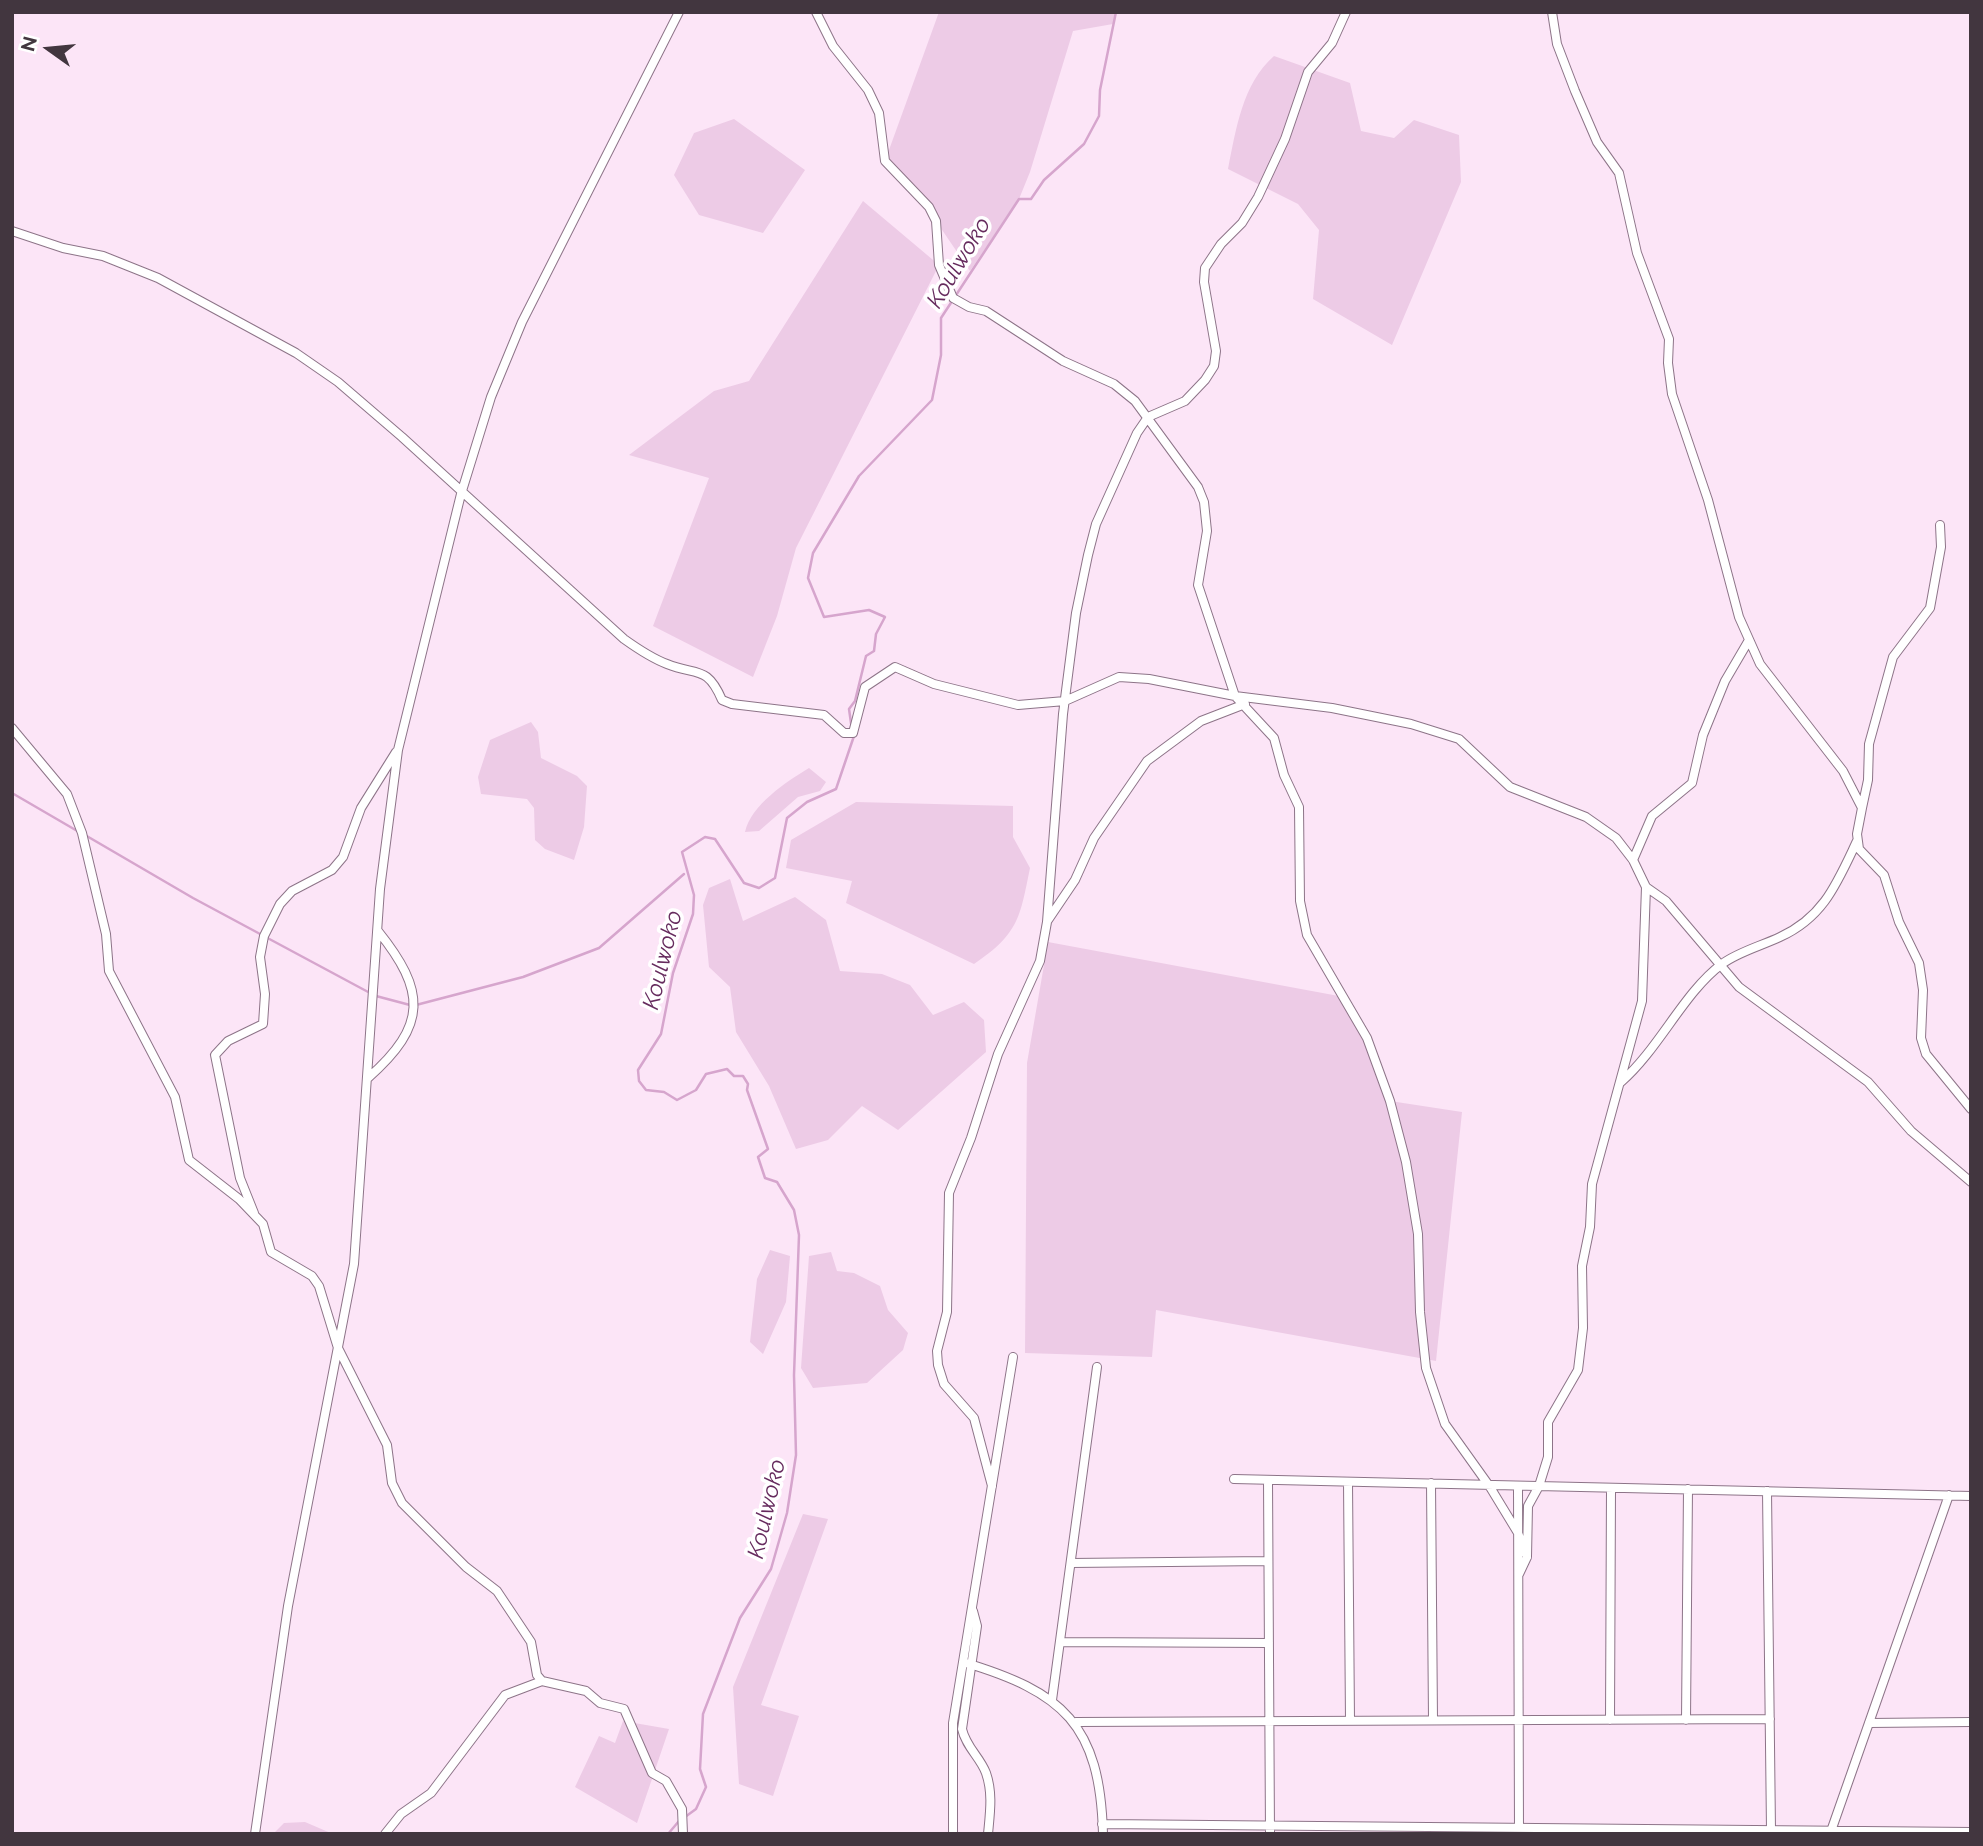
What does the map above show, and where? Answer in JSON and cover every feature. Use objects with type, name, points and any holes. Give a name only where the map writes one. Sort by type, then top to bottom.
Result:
[{"type":"street","points":[[255,1834],[288,1606],[354,1264],[378,931],[398,750],[461,494],[491,397],[522,322],[679,12]]},
{"type":"street","points":[[816,12],[833,46],[868,90],[880,113],[885,161],[929,207],[936,221],[939,265],[953,298],[969,307],[986,310],[1063,361],[1114,384],[1148,417],[1198,487],[1204,502],[1207,531],[1198,585],[1235,696],[1274,738],[1284,775],[1299,807],[1300,901],[1307,935],[1367,1038],[1390,1101],[1406,1162],[1418,1234],[1420,1312],[1426,1368],[1445,1424],[1489,1485],[1518,1533],[1527,1557]]},
{"type":"street","points":[[992,1486],[974,1418],[944,1384],[937,1365],[937,1351],[947,1312],[949,1193],[971,1138],[998,1054],[1040,961],[1046,922],[1054,805],[1076,613],[1096,524],[1137,433],[1148,417],[1185,401],[1214,366],[1216,351],[1205,268],[1221,244],[1242,223],[1258,197],[1285,139],[1308,72],[1332,43],[1346,12]]},
{"type":"street","points":[[1552,12],[1557,44],[1581,104],[1597,142],[1619,173],[1637,253],[1669,339],[1668,363],[1672,394],[1708,500],[1723,564],[1749,640],[1760,664],[1843,772],[1862,808]]},
{"type":"street","points":[[12,231],[63,248],[103,256],[159,278],[296,353],[338,382],[624,639],[642,653],[669,665],[701,671],[714,682],[722,700],[732,705],[824,715],[844,733],[853,733],[865,687],[895,667],[934,684],[1018,705],[1065,701],[1119,677],[1149,679],[1235,696],[1332,708],[1411,724],[1459,740],[1510,787],[1586,817],[1616,838],[1633,860],[1646,887],[1642,1000],[1592,1184],[1590,1227],[1582,1266],[1583,1328],[1578,1370],[1548,1422],[1548,1457],[1539,1486],[1528,1506],[1527,1557],[1518,1574]]},
{"type":"street","points":[[1621,1082],[1642,1064],[1720,967],[1808,923],[1823,905],[1857,841],[1868,780],[1869,744],[1893,657],[1930,608],[1941,547],[1940,525]]},
{"type":"street","points":[[1633,860],[1652,816],[1692,783],[1703,735],[1725,681],[1749,640]]},
{"type":"street","points":[[1046,922],[1075,880],[1094,838],[1147,761],[1201,721],[1257,699]]},
{"type":"street","points":[[12,728],[67,794],[82,833],[106,934],[109,971],[175,1097],[189,1160],[255,1216],[262,1224],[271,1252],[312,1276],[319,1286],[338,1348],[387,1445],[391,1483],[402,1503],[466,1567],[497,1591],[531,1642],[537,1675],[542,1681]]},
{"type":"street","points":[[255,1216],[240,1178],[215,1055],[228,1041],[263,1024],[265,994],[260,957],[264,936],[280,904],[292,891],[332,870],[343,857],[361,808],[398,750]]},
{"type":"street","points":[[1857,841],[1862,854],[1884,875],[1899,922],[1919,963],[1923,990],[1921,1038],[1926,1054],[1971,1109]]},
{"type":"street","points":[[1646,887],[1666,901],[1720,967],[1766,1008],[1868,1082],[1911,1131],[1971,1182]]},
{"type":"street","points":[[368,1078],[402,1043],[411,1024],[413,1006],[413,987],[402,961],[378,931]]},
{"type":"street","points":[[988,1834],[992,1798],[985,1772],[964,1740],[962,1729],[972,1608],[1013,1357]]},
{"type":"street","points":[[1052,1700],[1097,1367]]},
{"type":"street","points":[[1234,1479],[1971,1496]]},
{"type":"street","points":[[1268,1480],[1270,1829]]},
{"type":"street","points":[[1348,1482],[1350,1721]]},
{"type":"street","points":[[1431,1483],[1433,1720]]},
{"type":"street","points":[[1518,1486],[1519,1830]]},
{"type":"street","points":[[1610,1720],[1611,1488]]},
{"type":"street","points":[[1686,1720],[1688,1489]]},
{"type":"street","points":[[1767,1491],[1771,1830]]},
{"type":"street","points":[[1830,1832],[1949,1496]]},
{"type":"street","points":[[1071,1563],[1268,1561]]},
{"type":"street","points":[[1060,1642],[1269,1643]]},
{"type":"street","points":[[967,1663],[1008,1676],[1052,1700],[1076,1722],[1093,1761],[1102,1829],[1971,1832]]},
{"type":"street","points":[[953,1834],[953,1723],[967,1663]]},
{"type":"street","points":[[384,1834],[401,1814],[431,1793],[505,1695],[542,1681],[586,1691],[600,1703],[624,1709],[652,1773],[666,1781],[682,1809],[683,1834]]},
{"type":"street","points":[[1076,1722],[1770,1719]]},
{"type":"street","points":[[1869,1723],[1971,1723]]},
{"type":"shaded area","points":[[939,12],[1116,12],[1113,24],[1073,31],[1030,172],[1019,199],[970,271],[936,221],[885,161]]},
{"type":"shaded area","points":[[1274,56],[1350,83],[1361,131],[1394,138],[1414,120],[1459,135],[1461,182],[1392,345],[1313,299],[1319,230],[1298,204],[1228,169],[1247,94],[1263,67]]},
{"type":"shaded area","points":[[734,119],[805,170],[763,233],[699,215],[674,175],[694,133]]},
{"type":"shaded area","points":[[863,201],[939,265],[796,548],[777,616],[753,677],[653,626],[709,478],[629,455],[714,391],[749,381]]},
{"type":"shaded area","points":[[531,722],[538,732],[541,758],[577,776],[587,786],[584,827],[574,860],[545,849],[535,840],[534,808],[527,799],[481,794],[478,777],[490,740]]},
{"type":"shaded area","points":[[809,768],[826,782],[820,791],[798,797],[759,831],[745,832],[754,813],[762,804],[780,787]]},
{"type":"shaded area","points":[[856,802],[1013,806],[1013,837],[1030,868],[1020,912],[1009,933],[1000,943],[974,964],[846,903],[852,881],[786,868],[791,840]]},
{"type":"shaded area","points":[[730,879],[743,921],[795,897],[826,920],[840,971],[882,974],[910,985],[933,1015],[964,1002],[984,1020],[986,1052],[898,1130],[862,1106],[828,1140],[796,1149],[769,1086],[736,1032],[730,987],[709,967],[703,905],[709,888]]},
{"type":"shaded area","points":[[1048,942],[1344,997],[1367,1038],[1390,1101],[1462,1112],[1436,1361],[1156,1310],[1152,1357],[1025,1353],[1027,1063]]},
{"type":"shaded area","points":[[770,1250],[790,1256],[786,1302],[763,1354],[750,1342],[757,1279]]},
{"type":"shaded area","points":[[831,1252],[837,1271],[854,1273],[880,1286],[888,1310],[908,1333],[903,1350],[867,1383],[813,1388],[801,1368],[809,1256]]},
{"type":"shaded area","points":[[803,1514],[828,1519],[761,1705],[799,1716],[773,1796],[739,1784],[733,1687]]},
{"type":"shaded area","points":[[623,1721],[669,1729],[637,1823],[575,1787],[599,1736],[615,1743]]},
{"type":"shaded area","points":[[305,1822],[333,1834],[273,1834],[284,1823]]},
{"type":"waterway","name":"Koulwoko","points":[[852,730],[849,709],[855,701],[866,656],[874,651],[876,634],[885,617],[869,610],[824,617],[808,578],[813,553],[859,476],[932,400],[941,355],[941,318],[1019,199],[1031,199],[1044,180],[1084,144],[1099,116],[1100,90],[1116,12]]},
{"type":"waterway","name":"Koulwoko","points":[[685,1817],[696,1809],[706,1787],[700,1769],[703,1714],[740,1618],[771,1569],[787,1513],[796,1455],[794,1375],[799,1235],[794,1210],[777,1182],[765,1178],[758,1157],[768,1149],[747,1090],[748,1084],[743,1076],[734,1076],[727,1069],[706,1074],[696,1090],[677,1100],[664,1092],[646,1090],[639,1081],[638,1070],[661,1034],[673,973],[693,914],[694,895],[682,852],[705,837],[715,839],[744,883],[759,888],[775,878],[787,818],[807,802],[836,789],[854,736]]},
{"type":"waterway","points":[[12,793],[79,832]]},
{"type":"waterway","points":[[85,835],[193,898],[370,993]]},
{"type":"waterway","points":[[416,1005],[523,977],[599,948],[684,874]]},
{"type":"waterway","points":[[376,996],[410,1005]]},
{"type":"waterway","name":"Koulwoko","points":[[668,1834],[679,1821]]}]
